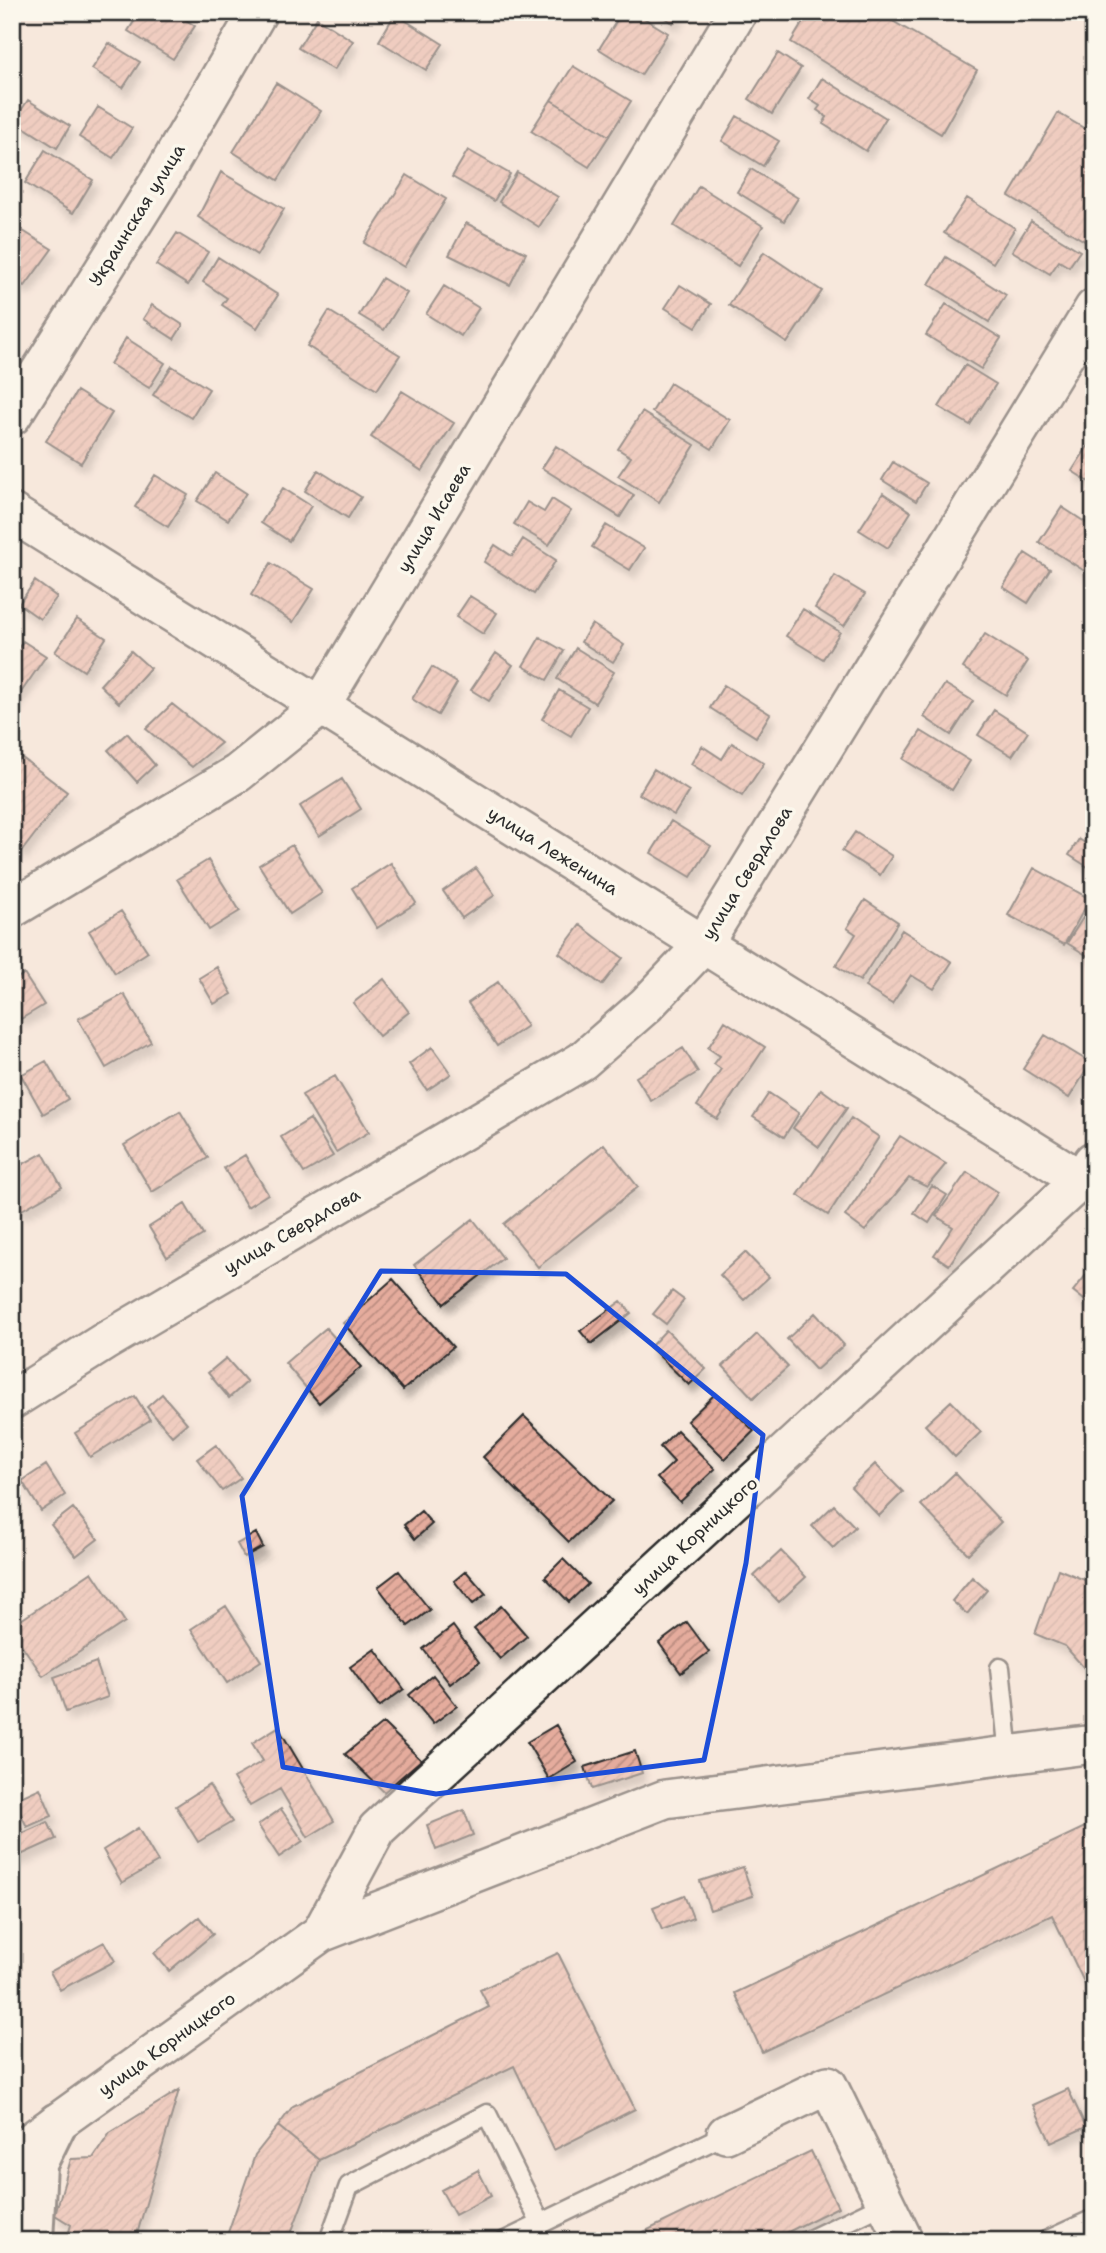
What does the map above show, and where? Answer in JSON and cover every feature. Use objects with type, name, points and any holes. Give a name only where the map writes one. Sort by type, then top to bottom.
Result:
[{"type":"street","name":"Украинская улица","points":[[12,416],[160,180],[258,12]]},
{"type":"street","name":"улица Исаева","points":[[12,909],[238,773],[320,707],[738,12]]},
{"type":"street","name":"улица Свердлова","points":[[12,1401],[103,1342],[582,1061],[646,1004],[703,945],[1094,307]]},
{"type":"street","name":"улица Леженина","points":[[12,513],[703,945],[1090,1176]]},
{"type":"street","name":"улица Корницкого","points":[[321,1933],[377,1829],[1090,1176]]},
{"type":"street","name":"улица Корницкого","points":[[12,2155],[321,1933],[665,1799],[1094,1744]]},
{"type":"street","points":[[726,2134],[828,2085],[904,2241]]},
{"type":"street","points":[[33,2241],[37,2164],[57,2123]]},
{"type":"lane","points":[[1000,1668],[1009,1755]]},
{"type":"lane","points":[[329,2241],[349,2186],[487,2114],[541,2224]]},
{"type":"lane","points":[[505,2241],[726,2134]]},
{"type":"lane","points":[[807,2241],[886,2203]]},
{"type":"lane","points":[[1046,2241],[1094,2219]]},
{"type":"highlighted area","points":[[381,1271],[566,1274],[763,1435],[746,1563],[704,1760],[436,1794],[283,1767],[242,1496]]},
{"type":"building","points":[[140,12],[174,12],[195,26],[173,59],[128,31]]},
{"type":"building","points":[[622,12],[634,12],[668,33],[641,75],[599,49]]},
{"type":"building","points":[[656,12],[680,12],[673,23]]},
{"type":"building","points":[[809,12],[877,12],[977,70],[941,134],[791,42]]},
{"type":"building","points":[[395,14],[443,44],[426,70],[379,41]]},
{"type":"building","points":[[317,18],[353,41],[334,70],[298,48]]},
{"type":"building","points":[[109,43],[140,62],[123,88],[92,69]]},
{"type":"building","points":[[778,53],[801,68],[772,114],[749,99]]},
{"type":"building","points":[[573,66],[631,101],[609,136],[551,100]]},
{"type":"building","points":[[822,78],[886,118],[866,151],[823,124],[827,117],[817,110],[820,106],[809,99]]},
{"type":"building","points":[[276,83],[321,111],[278,180],[233,152]]},
{"type":"building","points":[[28,100],[70,126],[57,148],[14,121]]},
{"type":"building","points":[[551,100],[609,136],[589,167],[531,131]]},
{"type":"building","points":[[98,107],[132,128],[113,158],[79,137]]},
{"type":"building","points":[[1058,113],[1094,134],[1094,233],[1088,243],[1009,196]]},
{"type":"building","points":[[737,116],[779,141],[763,166],[722,141]]},
{"type":"building","points":[[45,150],[93,180],[73,213],[25,183]]},
{"type":"building","points":[[468,150],[510,174],[494,201],[452,177]]},
{"type":"building","points":[[751,169],[798,198],[784,221],[737,192]]},
{"type":"building","points":[[221,172],[284,209],[257,255],[198,217]]},
{"type":"building","points":[[517,172],[558,197],[539,227],[499,202]]},
{"type":"building","points":[[407,175],[446,199],[404,267],[364,243]]},
{"type":"building","points":[[699,186],[763,226],[738,266],[674,226]]},
{"type":"building","points":[[967,198],[1015,228],[993,263],[944,233]]},
{"type":"building","points":[[1031,221],[1080,251],[1069,267],[1059,261],[1050,274],[1012,251]]},
{"type":"building","points":[[466,223],[526,253],[510,285],[449,255]]},
{"type":"building","points":[[15,226],[52,249],[25,286],[12,279],[12,231]]},
{"type":"building","points":[[177,233],[208,252],[188,285],[156,265]]},
{"type":"building","points":[[764,252],[822,291],[787,343],[729,305]]},
{"type":"building","points":[[218,257],[278,295],[257,328],[222,305],[227,298],[203,282]]},
{"type":"building","points":[[946,257],[1006,295],[989,322],[929,284]]},
{"type":"building","points":[[382,278],[407,293],[384,330],[359,315]]},
{"type":"building","points":[[680,285],[711,304],[696,327],[665,308]]},
{"type":"building","points":[[444,286],[479,308],[461,336],[426,314]]},
{"type":"building","points":[[946,304],[1001,338],[981,369],[926,335]]},
{"type":"building","points":[[152,305],[183,325],[174,339],[143,319]]},
{"type":"building","points":[[329,311],[400,355],[377,390],[307,346]]},
{"type":"building","points":[[126,338],[165,363],[149,388],[110,364]]},
{"type":"building","points":[[965,365],[996,384],[970,425],[939,407]]},
{"type":"building","points":[[172,366],[209,389],[191,418],[153,395]]},
{"type":"building","points":[[670,383],[730,420],[712,449],[652,412]]},
{"type":"building","points":[[77,391],[112,413],[81,463],[46,441]]},
{"type":"building","points":[[402,391],[454,423],[422,471],[371,437]]},
{"type":"building","points":[[642,412],[695,445],[659,502],[618,476],[631,457],[618,449]]},
{"type":"building","points":[[556,446],[634,495],[620,517],[542,468]]},
{"type":"building","points":[[1088,446],[1094,450],[1094,485],[1072,471]]},
{"type":"building","points":[[893,462],[927,483],[916,501],[882,480]]},
{"type":"building","points":[[318,470],[361,497],[348,518],[305,491]]},
{"type":"building","points":[[215,473],[246,493],[228,520],[197,501]]},
{"type":"building","points":[[155,475],[188,495],[168,527],[135,507]]},
{"type":"building","points":[[283,488],[311,506],[289,541],[261,523]]},
{"type":"building","points":[[883,493],[911,512],[888,548],[859,530]]},
{"type":"building","points":[[552,499],[571,511],[549,545],[514,524],[527,502],[544,512]]},
{"type":"building","points":[[1062,507],[1094,528],[1094,577],[1039,542]]},
{"type":"building","points":[[606,525],[644,548],[630,570],[592,547]]},
{"type":"building","points":[[523,539],[556,560],[534,594],[484,562],[495,545],[512,556]]},
{"type":"building","points":[[1025,553],[1050,569],[1028,603],[1003,587]]},
{"type":"building","points":[[271,563],[314,589],[293,622],[251,595]]},
{"type":"building","points":[[835,576],[865,594],[844,626],[815,608]]},
{"type":"building","points":[[35,581],[57,597],[40,619],[19,604]]},
{"type":"building","points":[[470,596],[497,613],[483,634],[456,617]]},
{"type":"building","points":[[803,609],[840,632],[823,659],[786,636]]},
{"type":"building","points":[[77,619],[106,638],[84,671],[55,652]]},
{"type":"building","points":[[592,624],[624,645],[613,662],[581,642]]},
{"type":"building","points":[[985,634],[1028,661],[1006,695],[963,668]]},
{"type":"building","points":[[540,637],[564,651],[547,680],[523,666]]},
{"type":"building","points":[[23,641],[46,656],[13,704],[12,658]]},
{"type":"building","points":[[576,648],[614,672],[595,703],[557,679]]},
{"type":"building","points":[[131,651],[150,668],[119,703],[100,685]]},
{"type":"building","points":[[496,653],[513,665],[489,701],[471,690]]},
{"type":"building","points":[[432,667],[457,683],[438,715],[412,699]]},
{"type":"building","points":[[945,684],[973,701],[951,735],[924,717]]},
{"type":"building","points":[[724,685],[770,714],[756,737],[710,708]]},
{"type":"building","points":[[559,690],[588,707],[571,736],[542,719]]},
{"type":"building","points":[[172,704],[221,743],[192,767],[146,729]]},
{"type":"building","points":[[994,710],[1028,732],[1012,756],[978,735]]},
{"type":"building","points":[[921,731],[970,761],[952,790],[903,759]]},
{"type":"building","points":[[127,733],[155,765],[137,782],[108,750]]},
{"type":"building","points":[[732,743],[764,763],[742,796],[691,764],[702,746],[722,759]]},
{"type":"building","points":[[21,757],[67,792],[22,851],[12,844],[12,769]]},
{"type":"building","points":[[654,769],[689,791],[674,815],[639,794]]},
{"type":"building","points":[[342,779],[361,809],[319,836],[300,806]]},
{"type":"building","points":[[671,821],[711,846],[691,877],[651,853]]},
{"type":"building","points":[[855,832],[892,856],[880,875],[842,851]]},
{"type":"building","points":[[1079,839],[1094,849],[1094,871],[1069,855]]},
{"type":"building","points":[[292,845],[322,893],[290,914],[259,865]]},
{"type":"building","points":[[208,860],[240,911],[209,930],[177,879]]},
{"type":"building","points":[[391,863],[416,903],[377,928],[352,888]]},
{"type":"building","points":[[476,868],[495,895],[462,918],[443,891]]},
{"type":"building","points":[[1034,868],[1090,899],[1064,945],[1008,915]]},
{"type":"building","points":[[865,900],[898,922],[860,981],[836,966],[856,934],[847,928]]},
{"type":"building","points":[[1094,902],[1094,960],[1067,943]]},
{"type":"building","points":[[121,911],[148,952],[115,973],[89,931]]},
{"type":"building","points":[[580,925],[623,958],[602,985],[559,953]]},
{"type":"building","points":[[902,930],[952,962],[934,989],[911,975],[892,1004],[865,987]]},
{"type":"building","points":[[217,967],[232,994],[214,1004],[199,978]]},
{"type":"building","points":[[24,974],[44,1005],[21,1019],[12,1005],[12,981]]},
{"type":"building","points":[[384,979],[409,1012],[379,1036],[353,1003]]},
{"type":"building","points":[[498,982],[527,1026],[497,1046],[468,1003]]},
{"type":"building","points":[[124,994],[151,1042],[106,1068],[78,1019]]},
{"type":"building","points":[[725,1021],[765,1047],[717,1119],[697,1106],[721,1069],[714,1064],[720,1056],[708,1048]]},
{"type":"building","points":[[1045,1035],[1091,1063],[1069,1098],[1023,1069]]},
{"type":"building","points":[[432,1047],[451,1074],[427,1090],[409,1064]]},
{"type":"building","points":[[683,1048],[698,1072],[651,1101],[636,1077]]},
{"type":"building","points":[[46,1061],[68,1099],[43,1114],[21,1075]]},
{"type":"building","points":[[335,1076],[369,1132],[336,1152],[302,1095]]},
{"type":"building","points":[[821,1089],[847,1108],[819,1147],[793,1128]]},
{"type":"building","points":[[769,1093],[799,1113],[784,1137],[753,1117]]},
{"type":"building","points":[[180,1111],[208,1158],[152,1192],[124,1145]]},
{"type":"building","points":[[851,1118],[879,1137],[828,1215],[798,1195]]},
{"type":"building","points":[[310,1119],[333,1156],[304,1173],[281,1137]]},
{"type":"building","points":[[900,1136],[946,1164],[927,1187],[909,1178],[865,1231],[845,1216]]},
{"type":"building","points":[[604,1144],[638,1187],[538,1267],[504,1224]]},
{"type":"building","points":[[43,1153],[62,1187],[20,1211],[12,1197],[12,1170]]},
{"type":"building","points":[[245,1155],[268,1194],[247,1207],[224,1168]]},
{"type":"building","points":[[967,1172],[998,1192],[949,1265],[934,1255],[953,1227],[936,1216]]},
{"type":"building","points":[[932,1186],[947,1195],[929,1223],[914,1213]]},
{"type":"building","points":[[185,1204],[203,1235],[167,1257],[149,1227]]},
{"type":"building","points":[[473,1219],[503,1258],[444,1304],[414,1265]]},
{"type":"building","points":[[745,1252],[769,1277],[744,1300],[720,1275]]},
{"type":"building","points":[[1094,1265],[1094,1296],[1088,1303],[1073,1291]]},
{"type":"building","points":[[393,1279],[453,1347],[403,1390],[343,1323]]},
{"type":"building","points":[[672,1291],[684,1300],[666,1324],[653,1314]]},
{"type":"building","points":[[621,1301],[631,1313],[591,1344],[580,1331]]},
{"type":"building","points":[[815,1313],[844,1345],[816,1370],[787,1339]]},
{"type":"building","points":[[326,1328],[361,1367],[319,1403],[285,1363]]},
{"type":"building","points":[[666,1330],[706,1369],[689,1385],[650,1347]]},
{"type":"building","points":[[757,1334],[788,1367],[753,1398],[723,1366]]},
{"type":"building","points":[[226,1358],[247,1382],[229,1398],[208,1373]]},
{"type":"building","points":[[716,1393],[754,1431],[725,1459],[687,1421]]},
{"type":"building","points":[[162,1394],[187,1423],[172,1436],[147,1407]]},
{"type":"building","points":[[135,1396],[150,1420],[90,1457],[75,1433]]},
{"type":"building","points":[[951,1401],[981,1432],[955,1457],[925,1425]]},
{"type":"building","points":[[524,1416],[612,1501],[569,1542],[483,1457]]},
{"type":"building","points":[[677,1430],[715,1469],[680,1502],[657,1478],[674,1462],[660,1447]]},
{"type":"building","points":[[216,1445],[241,1478],[222,1491],[197,1459]]},
{"type":"building","points":[[875,1464],[903,1492],[879,1516],[851,1487]]},
{"type":"building","points":[[46,1465],[65,1495],[41,1511],[22,1481]]},
{"type":"building","points":[[955,1473],[1001,1522],[968,1554],[921,1505]]},
{"type":"building","points":[[834,1505],[855,1527],[833,1548],[812,1526]]},
{"type":"building","points":[[73,1508],[98,1539],[76,1556],[51,1525]]},
{"type":"building","points":[[421,1511],[432,1524],[415,1539],[404,1525]]},
{"type":"building","points":[[256,1533],[263,1547],[244,1557],[237,1544]]},
{"type":"building","points":[[781,1551],[806,1577],[779,1602],[754,1576]]},
{"type":"building","points":[[563,1559],[588,1584],[569,1602],[545,1577]]},
{"type":"building","points":[[1058,1569],[1087,1581],[1094,1580],[1094,1692],[1089,1693],[1085,1669],[1065,1646],[1035,1634]]},
{"type":"building","points":[[399,1571],[430,1610],[408,1626],[378,1587]]},
{"type":"building","points":[[466,1571],[486,1594],[473,1604],[454,1581]]},
{"type":"building","points":[[92,1572],[125,1622],[43,1676],[12,1631],[12,1626]]},
{"type":"building","points":[[972,1577],[987,1590],[967,1614],[952,1601]]},
{"type":"building","points":[[226,1606],[261,1661],[227,1683],[191,1629]]},
{"type":"building","points":[[501,1606],[527,1636],[500,1659],[474,1629]]},
{"type":"building","points":[[687,1622],[709,1652],[681,1673],[659,1643]]},
{"type":"building","points":[[453,1626],[479,1662],[450,1684],[423,1649]]},
{"type":"building","points":[[375,1649],[404,1689],[379,1707],[350,1667]]},
{"type":"building","points":[[96,1662],[108,1697],[66,1712],[54,1677]]},
{"type":"building","points":[[433,1675],[457,1706],[433,1724],[409,1695]]},
{"type":"building","points":[[383,1723],[421,1760],[384,1792],[345,1754]]},
{"type":"building","points":[[556,1725],[577,1762],[549,1779],[527,1742]]},
{"type":"building","points":[[278,1727],[334,1821],[308,1837],[280,1789],[250,1806],[233,1778],[263,1761],[252,1743]]},
{"type":"building","points":[[635,1751],[642,1773],[592,1789],[585,1767]]},
{"type":"building","points":[[209,1785],[232,1822],[198,1842],[176,1806]]},
{"type":"building","points":[[40,1788],[52,1816],[27,1827],[14,1800]]},
{"type":"building","points":[[281,1809],[303,1841],[279,1857],[258,1825]]},
{"type":"building","points":[[464,1810],[473,1835],[436,1850],[427,1825]]},
{"type":"building","points":[[16,1817],[23,1833],[48,1822],[56,1839],[12,1859],[12,1819]]},
{"type":"building","points":[[1089,1825],[1094,1834],[1094,2003],[1052,1915],[762,2052],[735,1993]]},
{"type":"building","points":[[138,1828],[158,1862],[122,1883],[103,1850]]},
{"type":"building","points":[[743,1867],[753,1896],[710,1910],[700,1881]]},
{"type":"building","points":[[684,1895],[693,1918],[662,1930],[653,1907]]},
{"type":"building","points":[[199,1917],[213,1934],[169,1971],[154,1953]]},
{"type":"building","points":[[104,1942],[115,1961],[60,1990],[50,1972]]},
{"type":"building","points":[[558,1953],[635,2109],[554,2150],[514,2066],[319,2160],[278,2126],[293,2106],[489,2007],[480,1990]]},
{"type":"building","points":[[1068,2089],[1086,2127],[1051,2143],[1033,2105]]},
{"type":"building","points":[[179,2090],[135,2241],[66,2241],[71,2225],[55,2215],[71,2159],[93,2158],[110,2133]]},
{"type":"building","points":[[278,2126],[319,2160],[288,2241],[225,2241],[255,2155]]},
{"type":"building","points":[[811,2151],[838,2207],[770,2241],[625,2241]]},
{"type":"building","points":[[478,2170],[491,2196],[455,2215],[441,2190]]}]
